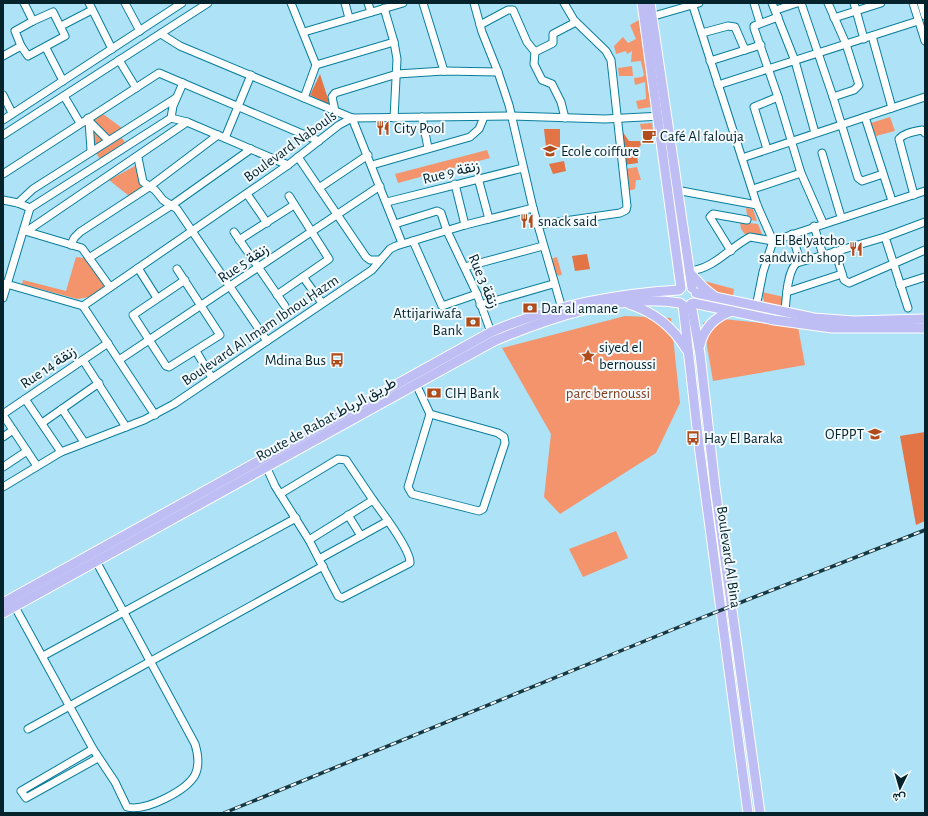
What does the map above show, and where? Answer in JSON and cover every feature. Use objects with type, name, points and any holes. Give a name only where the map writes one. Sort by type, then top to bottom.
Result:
[{"type":"main road","points":[[642,3],[648,18],[662,116],[680,289],[677,296],[687,304],[700,354]]},
{"type":"main road","points":[[648,18],[650,3]]},
{"type":"main road","points":[[662,116],[689,271],[696,298],[687,304]]},
{"type":"main road","points":[[689,271],[701,286],[717,298]]},
{"type":"main road","points":[[680,289],[686,287],[694,291]]},
{"type":"main road","name":"Route de Rabat طريق الرباط","points":[[3,603],[262,458],[492,337],[562,312],[586,301],[634,293],[680,289]]},
{"type":"main road","name":"Route de Rabat طريق الرباط","points":[[694,291],[717,298],[785,313],[813,322],[925,319]]},
{"type":"main road","name":"Route de Rabat طريق الرباط","points":[[562,312],[626,302],[657,301],[813,322],[844,329],[925,328]]},
{"type":"main road","points":[[626,302],[648,311],[666,324],[682,342],[688,352]]},
{"type":"main road","name":"Boulevard Al Bina","points":[[687,304],[688,352],[748,813]]},
{"type":"main road","points":[[700,354],[702,338],[706,330],[717,318],[732,311]]},
{"type":"main road","name":"Route de Rabat طريق الرباط","points":[[3,613],[267,468],[416,384],[492,337]]},
{"type":"main road","name":"Boulevard Al Bina","points":[[700,354],[715,487],[760,813]]},
{"type":"street","points":[[24,3],[33,21]]},
{"type":"street","points":[[126,3],[140,31]]},
{"type":"street","points":[[3,120],[182,3]]},
{"type":"street","points":[[3,135],[208,3]]},
{"type":"street","points":[[291,3],[304,32],[316,65],[304,98]]},
{"type":"street","points":[[345,3],[349,18]]},
{"type":"street","points":[[368,3],[371,12]]},
{"type":"street","points":[[304,32],[403,3]]},
{"type":"street","points":[[424,3],[444,71]]},
{"type":"street","points":[[474,3],[480,25],[498,72],[512,116],[532,208],[562,312]]},
{"type":"street","points":[[537,224],[620,213],[626,210],[612,67],[608,55],[576,22],[564,3]]},
{"type":"street","points":[[754,3],[760,24]]},
{"type":"street","points":[[772,3],[795,61],[815,133]]},
{"type":"street","points":[[797,3],[754,26],[754,28],[761,44],[778,97],[790,142],[801,173],[823,223]]},
{"type":"street","points":[[801,3],[819,53],[859,180],[864,181],[883,174]]},
{"type":"street","points":[[828,3],[846,44],[859,85],[854,90],[833,97]]},
{"type":"street","points":[[854,3],[864,38]]},
{"type":"street","points":[[834,18],[882,3]]},
{"type":"street","points":[[913,3],[925,42]]},
{"type":"street","points":[[921,3],[925,16]]},
{"type":"street","points":[[648,18],[695,4],[710,60],[757,205],[773,241],[762,272],[756,306]]},
{"type":"street","points":[[60,26],[90,6],[112,49]]},
{"type":"street","points":[[384,8],[394,42],[397,59],[394,118]]},
{"type":"street","points":[[480,25],[508,10],[513,10],[527,42],[535,52],[534,64],[542,80],[552,84],[561,102],[565,118]]},
{"type":"street","points":[[53,12],[65,36],[46,48],[28,56],[21,46],[16,31],[33,21],[53,12]]},
{"type":"street","points":[[718,85],[918,21]]},
{"type":"street","points":[[535,52],[553,43],[553,34],[576,22]]},
{"type":"street","points":[[702,33],[728,26],[735,27],[744,50]]},
{"type":"street","points":[[161,34],[180,46],[352,118],[387,202],[402,243]]},
{"type":"street","points":[[872,36],[892,108]]},
{"type":"street","points":[[316,65],[394,42]]},
{"type":"street","points":[[710,60],[761,44]]},
{"type":"street","points":[[3,56],[21,46]]},
{"type":"street","points":[[46,48],[64,81]]},
{"type":"street","points":[[120,60],[136,88]]},
{"type":"street","points":[[335,111],[332,98],[335,93],[397,74],[444,71],[498,72]]},
{"type":"street","points":[[3,174],[80,123],[89,120],[159,73],[319,141]]},
{"type":"street","points":[[71,245],[74,238],[80,232],[222,137],[238,107],[251,75]]},
{"type":"street","points":[[3,298],[5,284],[25,231],[30,208],[171,118],[176,98],[183,83]]},
{"type":"street","points":[[3,95],[12,113]]},
{"type":"street","points":[[64,96],[80,123]]},
{"type":"street","points":[[767,149],[754,107],[778,97]]},
{"type":"street","points":[[742,158],[925,97]]},
{"type":"street","points":[[18,203],[33,189],[91,150],[176,98]]},
{"type":"street","name":"Boulevard Nabouls","points":[[83,306],[288,165],[352,118],[512,116],[617,119],[662,116]]},
{"type":"street","points":[[422,117],[428,148]]},
{"type":"street","points":[[372,165],[428,148],[462,140],[474,135],[479,129],[484,117]]},
{"type":"street","points":[[865,117],[892,201]]},
{"type":"street","points":[[171,118],[187,122],[288,165]]},
{"type":"street","points":[[89,120],[108,140]]},
{"type":"street","points":[[89,120],[91,150]]},
{"type":"street","points":[[25,231],[138,158],[187,122]]},
{"type":"street","points":[[914,195],[899,139],[917,131],[922,130],[925,133]]},
{"type":"street","points":[[89,258],[172,205],[251,149]]},
{"type":"street","points":[[822,153],[841,218]]},
{"type":"street","points":[[319,188],[368,155]]},
{"type":"street","points":[[298,157],[368,259],[380,260]]},
{"type":"street","points":[[138,158],[143,182],[154,190],[163,200],[172,205],[193,231],[267,341]]},
{"type":"street","name":"Rue 9 زنقة","points":[[387,202],[478,178],[523,168]]},
{"type":"street","points":[[753,189],[801,173]]},
{"type":"street","points":[[478,178],[489,219]]},
{"type":"street","points":[[455,184],[465,225]]},
{"type":"street","name":"Rue 5 زنقة","points":[[119,360],[231,287],[380,186]]},
{"type":"street","points":[[676,190],[757,205]]},
{"type":"street","points":[[689,271],[704,268],[750,237],[773,241],[823,223],[925,191]]},
{"type":"street","points":[[246,194],[267,223]]},
{"type":"street","points":[[277,295],[329,259],[288,196]]},
{"type":"street","points":[[3,200],[18,203],[30,208]]},
{"type":"street","points":[[239,240],[294,205]]},
{"type":"street","name":"Boulevard Al Imam Ibnou Hazm","points":[[3,487],[61,452],[155,415],[372,270],[390,249],[402,243],[532,208]]},
{"type":"street","name":"Rue 3 زنقة","points":[[395,224],[437,211],[441,213],[447,231],[477,294],[492,337]]},
{"type":"street","points":[[731,251],[710,216],[713,214],[747,220]]},
{"type":"street","points":[[785,313],[787,292],[792,270],[795,264],[800,261],[885,237],[925,222]]},
{"type":"street","points":[[814,226],[823,255]]},
{"type":"street","points":[[25,231],[82,248],[110,287]]},
{"type":"street","points":[[234,232],[285,306]]},
{"type":"street","points":[[792,234],[800,261]]},
{"type":"street","points":[[885,237],[908,308]]},
{"type":"street","points":[[413,241],[442,306],[477,294]]},
{"type":"street","points":[[465,267],[543,246]]},
{"type":"street","points":[[835,251],[845,281],[849,283],[925,250]]},
{"type":"street","points":[[138,268],[157,298]]},
{"type":"street","points":[[177,269],[185,280],[202,306],[220,335],[169,367],[149,341],[133,315],[185,280]]},
{"type":"street","points":[[787,292],[842,274]]},
{"type":"street","points":[[303,277],[322,303]]},
{"type":"street","points":[[900,285],[925,277]]},
{"type":"street","points":[[5,284],[83,306],[155,415]]},
{"type":"street","points":[[480,305],[554,284]]},
{"type":"street","name":"Rue 14 زنقة","points":[[3,414],[108,343]]},
{"type":"street","points":[[196,351],[212,378]]},
{"type":"street","points":[[83,360],[126,427]]},
{"type":"street","points":[[42,423],[99,383]]},
{"type":"street","points":[[416,384],[430,414],[408,487],[410,491],[412,494],[479,511],[483,509],[495,476],[505,439],[498,433],[430,414]]},
{"type":"street","points":[[24,399],[61,452]]},
{"type":"street","points":[[62,409],[84,442]]},
{"type":"street","points":[[3,414],[37,466]]},
{"type":"street","points":[[3,437],[13,430]]},
{"type":"street","points":[[3,466],[27,452]]},
{"type":"street","points":[[262,458],[280,494],[309,540],[338,596],[342,598],[409,565],[410,557],[388,521],[346,460],[338,459],[280,494]]},
{"type":"street","points":[[309,540],[373,500]]},
{"type":"street","points":[[348,515],[361,536]]},
{"type":"street","points":[[43,656],[296,518]]},
{"type":"street","points":[[319,559],[388,521]]},
{"type":"street","points":[[15,607],[98,758],[115,782],[127,807],[133,809],[149,805],[183,788],[190,782],[195,774],[198,764],[195,744],[96,561]]},
{"type":"street","points":[[28,729],[323,566]]},
{"type":"street","points":[[93,749],[21,790],[23,794],[26,798],[98,758]]},
{"type":"street","points":[[52,773],[57,780]]},
{"type":"green space","points":[[639,20],[651,107],[638,109],[636,101],[646,99],[645,82],[635,85],[634,78],[642,77],[644,75],[641,61],[631,62],[632,51],[627,54],[626,51],[616,54],[614,46],[623,37],[628,43],[636,39],[630,25]]},
{"type":"green space","points":[[632,66],[633,76],[619,76],[618,68]]},
{"type":"green space","points":[[103,114],[122,128],[88,149],[86,123]]},
{"type":"green space","points":[[890,117],[895,131],[876,136],[871,123]]},
{"type":"green space","points":[[652,123],[653,132],[642,133],[640,124]]},
{"type":"green space","points":[[120,136],[125,142],[100,159],[95,152]]},
{"type":"green space","points":[[487,150],[490,158],[398,183],[395,174]]},
{"type":"green space","points":[[135,166],[142,187],[129,196],[109,180]]},
{"type":"green space","points":[[637,167],[641,180],[636,180],[635,189],[628,191],[625,169]]},
{"type":"green space","points":[[746,208],[753,209],[757,221],[751,220],[747,215]]},
{"type":"green space","points":[[740,222],[758,224],[763,237],[747,237],[741,229]]},
{"type":"green space","points":[[76,257],[84,258],[106,286],[90,297],[77,299],[22,284],[23,280],[66,291]]},
{"type":"green space","points":[[557,257],[562,275],[554,276],[550,259]]},
{"type":"green space","points":[[697,279],[734,289],[733,296],[697,288]]},
{"type":"green space","points":[[762,292],[784,297],[782,308],[764,302]]},
{"type":"green space","name":"parc bernoussi","points":[[625,316],[671,318],[680,403],[656,453],[560,514],[544,497],[551,434],[502,348]]},
{"type":"green space","points":[[714,318],[798,327],[805,365],[713,381],[703,323]]},
{"type":"green space","points":[[616,531],[628,558],[583,577],[569,549]]},
{"type":"shaded area","points":[[320,74],[330,105],[310,95]]},
{"type":"shaded area","points":[[544,129],[560,129],[560,147],[546,147]]},
{"type":"shaded area","points":[[622,131],[629,141],[640,141],[641,145],[636,150],[638,163],[624,165]]},
{"type":"shaded area","points":[[564,161],[566,171],[553,174],[549,164]]},
{"type":"shaded area","points":[[587,254],[590,269],[575,271],[572,256]]},
{"type":"shaded area","points":[[925,432],[925,521],[916,525],[900,436]]},
{"type":"railway","points":[[224,813],[701,618],[925,530]]},
{"type":"place","name":"City Pool","points":[[383,128]]},
{"type":"place","name":"Café Al falouja","points":[[649,136]]},
{"type":"place","name":"Ecole coiffure","points":[[550,151]]},
{"type":"place","name":"snack said","points":[[527,221]]},
{"type":"place","name":"El Belyatcho sandwich shop","points":[[856,249]]},
{"type":"place","name":"Dar al amane","points":[[530,308]]},
{"type":"place","name":"Attijariwafa Bank","points":[[473,322]]},
{"type":"place","name":"siyed el bernoussi","points":[[588,356]]},
{"type":"place","name":"Mdina Bus","points":[[337,360]]},
{"type":"place","name":"CIH Bank","points":[[434,393]]},
{"type":"place","name":"OFPPT","points":[[875,434]]},
{"type":"place","name":"Hay El Baraka","points":[[693,438]]}]
